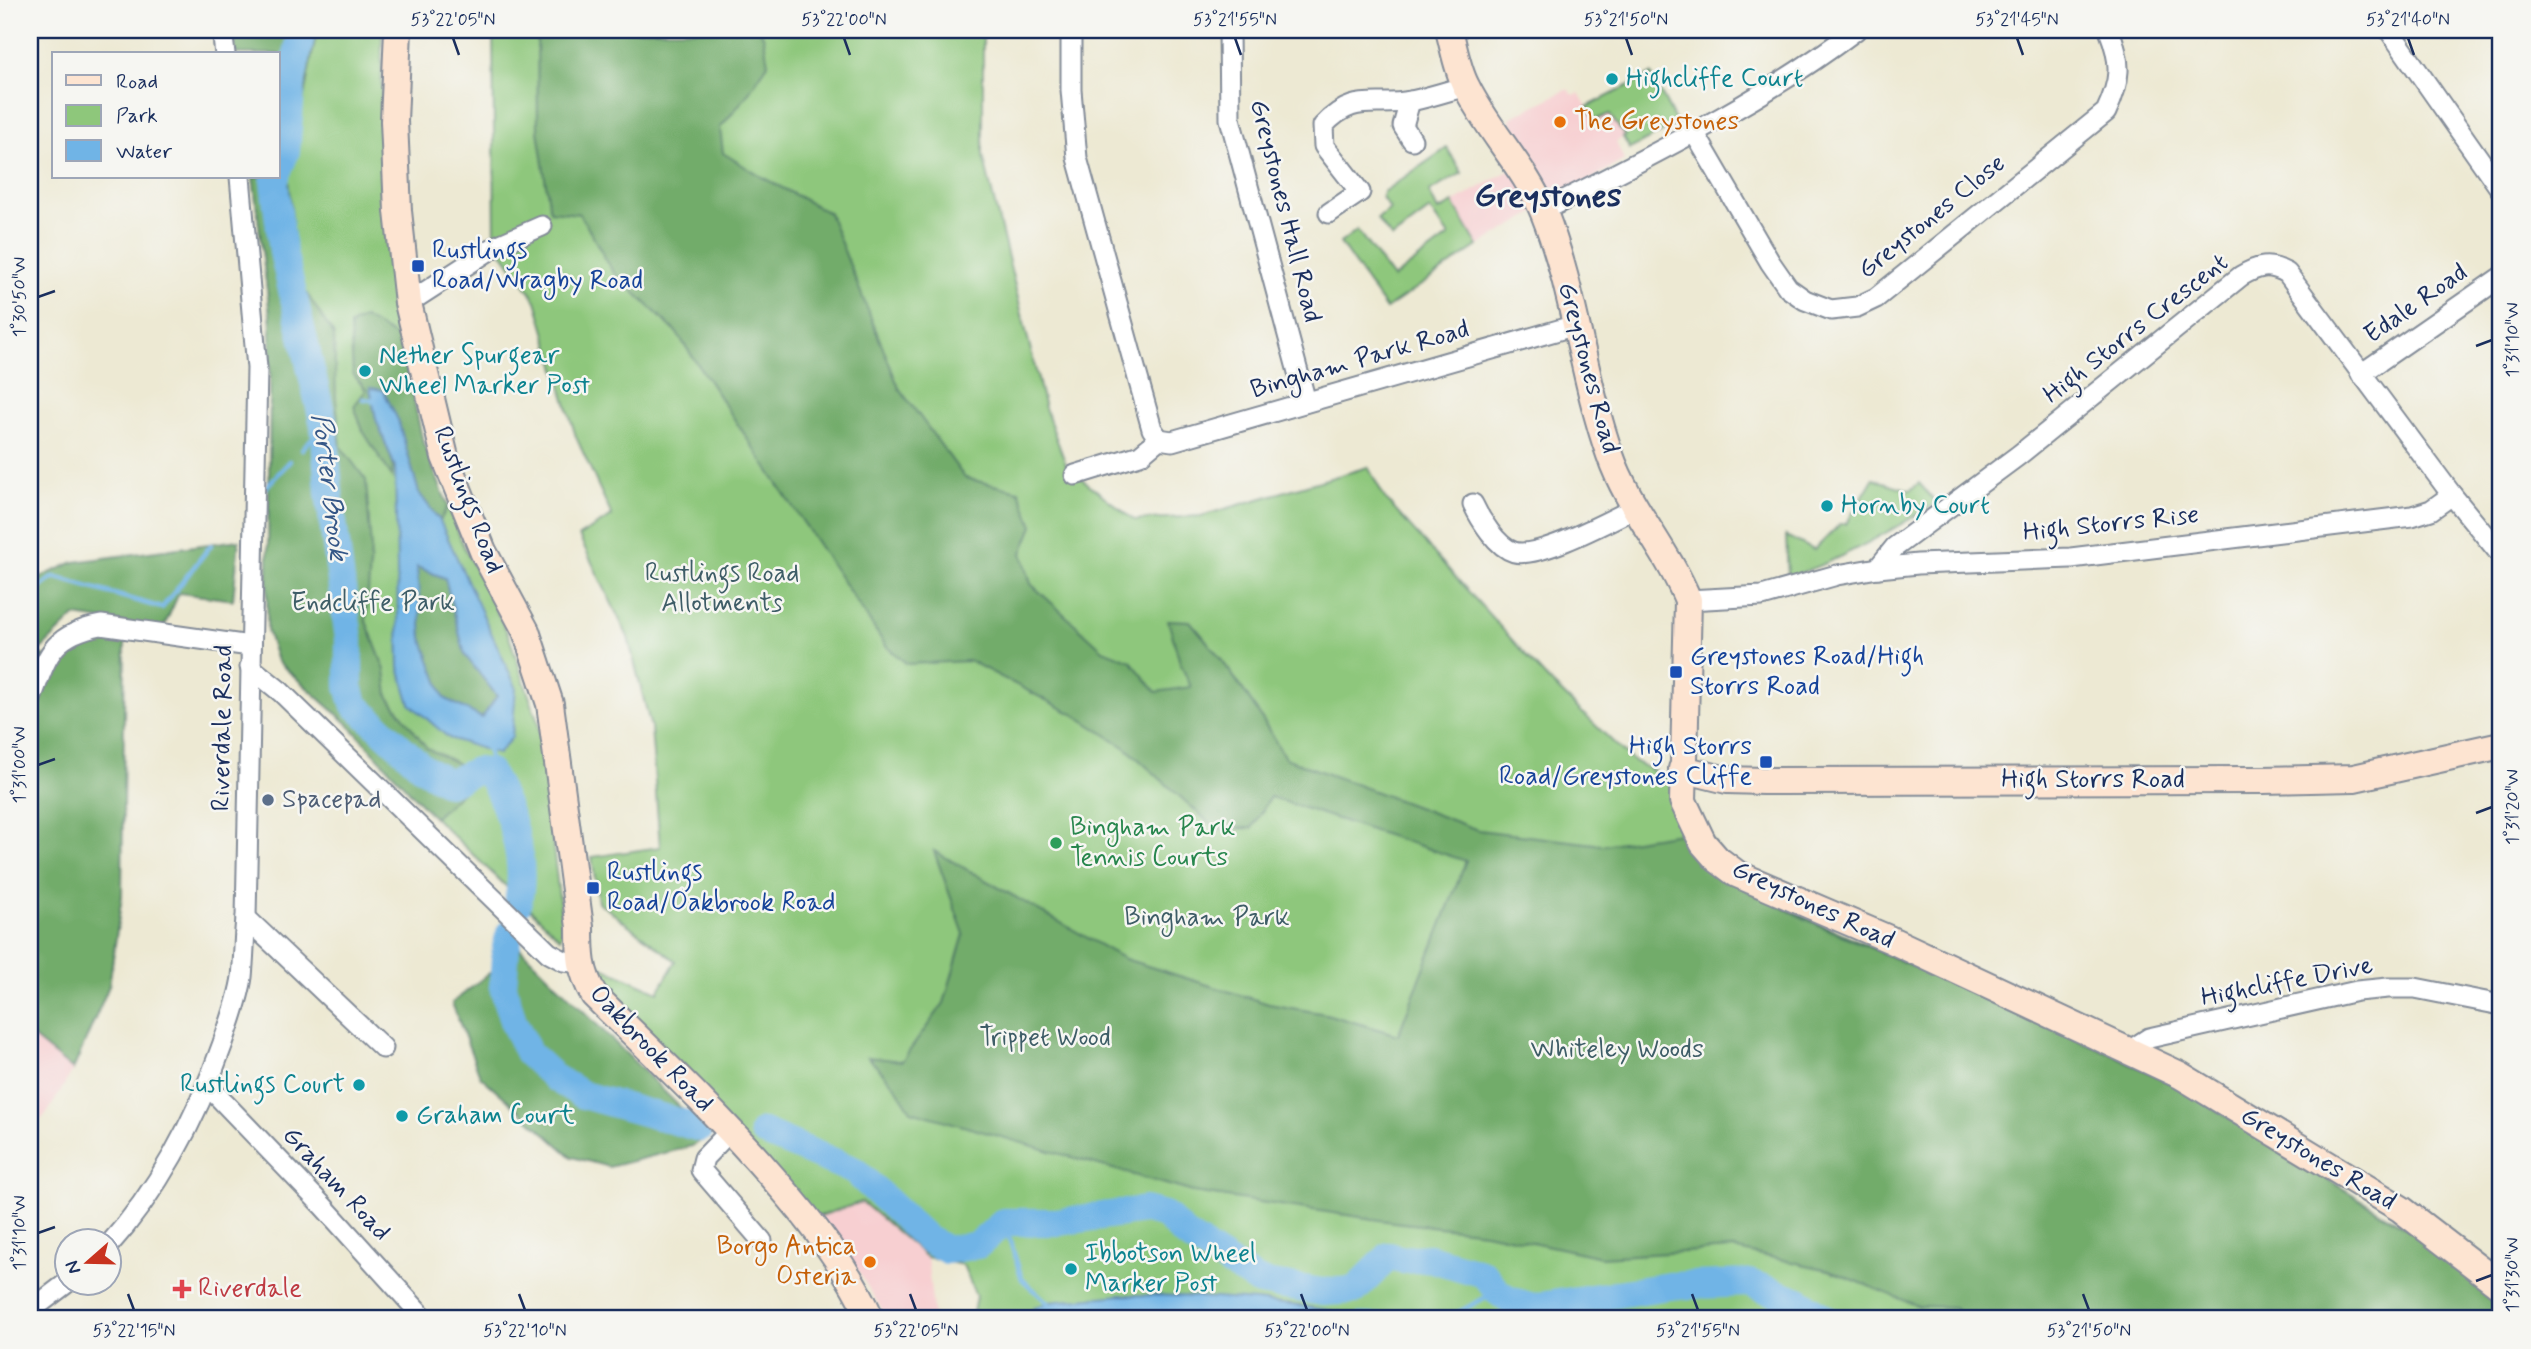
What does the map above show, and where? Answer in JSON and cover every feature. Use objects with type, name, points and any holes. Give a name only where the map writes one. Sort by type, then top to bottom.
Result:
[{"type":"street","points":[[222,30],[225,52]]},
{"type":"street","name":"Rustlings Road","points":[[398,30],[394,121],[398,211],[408,303],[445,457],[483,551],[526,631],[550,704],[580,927],[581,963]]},
{"type":"street","points":[[1071,30],[1071,90],[1077,158],[1152,429],[1159,439]]},
{"type":"street","name":"Greystones Hall Road","points":[[1229,30],[1230,120],[1306,402]]},
{"type":"street","points":[[1543,211],[1694,132],[1785,79],[1856,30]]},
{"type":"street","name":"Greystones Close","points":[[1694,132],[1788,288],[1805,300],[1831,310],[1857,307],[1876,298],[2106,112],[2116,91],[2120,70],[2109,30]]},
{"type":"street","points":[[2389,30],[2501,190]]},
{"type":"street","name":"Greystones Road","points":[[1452,31],[1466,86],[1524,177],[1543,211],[1552,235],[1610,458],[1635,508],[1677,573],[1688,600],[1683,801],[1703,842],[1717,859],[1737,874],[1889,939],[2180,1075],[2401,1209],[2501,1286]]},
{"type":"street","points":[[1329,213],[1360,192],[1324,146],[1324,126],[1337,111],[1361,103],[1410,101],[1466,86]]},
{"type":"street","points":[[1410,101],[1404,126],[1412,140]]},
{"type":"street","name":"Riverdale Road","points":[[122,1230],[136,1215],[169,1164],[208,1086],[242,979],[246,918],[257,368],[240,178]]},
{"type":"street","points":[[408,303],[496,246],[542,226]]},
{"type":"street","name":"High Storrs Crescent","points":[[1878,568],[1895,547],[2019,455],[2241,276],[2259,266],[2275,267],[2287,273],[2452,495],[2501,555]]},
{"type":"street","name":"Edale Road","points":[[2361,374],[2501,277]]},
{"type":"street","name":"Bingham Park Road","points":[[1075,475],[1140,455],[1159,439],[1172,441],[1576,325]]},
{"type":"street","name":"High Storrs Rise","points":[[1688,600],[1762,597],[1838,575],[1878,568],[2071,558],[2412,516],[2431,510],[2452,495]]},
{"type":"street","points":[[1474,504],[1479,519],[1496,539],[1513,552],[1535,552],[1635,508]]},
{"type":"street","points":[[30,702],[53,648],[66,636],[80,629],[101,625],[250,646]]},
{"type":"street","name":"Oakbrook Road","points":[[250,667],[281,692],[550,953],[564,961],[581,963],[586,981],[594,995],[731,1130],[792,1200],[827,1243],[871,1319]]},
{"type":"street","name":"High Storrs Road","points":[[1682,769],[1727,780],[1763,781],[2331,779],[2376,774],[2501,745]]},
{"type":"street","points":[[246,918],[383,1048]]},
{"type":"street","name":"Highcliffe Drive","points":[[2129,1051],[2149,1038],[2357,991],[2415,988],[2501,1005]]},
{"type":"street","name":"Graham Road","points":[[208,1086],[323,1206],[425,1319]]},
{"type":"street","points":[[731,1130],[704,1158],[701,1170],[762,1241]]},
{"type":"street","points":[[30,1311],[52,1295]]},
{"type":"shaded area","points":[[1568,89],[1573,95],[1579,93],[1595,120],[1609,114],[1625,136],[1616,142],[1624,160],[1478,246],[1453,203],[1529,159],[1510,118]]},
{"type":"shaded area","points":[[30,1035],[73,1070],[48,1112],[30,1131]]},
{"type":"shaded area","points":[[862,1202],[927,1257],[934,1318],[898,1319],[884,1313],[842,1246],[817,1217]]},
{"type":"green space","name":"Endcliffe Park","points":[[232,30],[382,30],[381,192],[394,309],[423,443],[463,545],[508,634],[538,722],[560,905],[560,938],[438,821],[347,723],[277,661],[267,630],[271,322],[253,178],[280,178],[280,52],[236,52]]},
{"type":"green space","points":[[232,30],[317,30],[288,178],[295,249],[303,288],[334,335],[341,447],[366,480],[371,549],[366,621],[385,670],[388,696],[427,748],[464,767],[466,788],[434,818],[347,723],[277,661],[267,630],[271,322],[253,178],[280,178],[280,52],[236,52]]},
{"type":"green space","name":"Bingham Park","points":[[493,30],[983,30],[983,156],[1045,408],[1067,467],[1134,520],[1201,516],[1368,467],[1386,500],[1549,681],[1633,761],[1671,779],[1746,890],[2112,1054],[2179,1087],[2417,1234],[2501,1300],[2501,1319],[972,1319],[976,1296],[963,1265],[927,1257],[862,1202],[817,1217],[596,992],[585,959],[658,992],[676,961],[598,902],[592,857],[660,847],[651,728],[628,637],[579,536],[612,516],[576,437],[536,301],[495,243]]},
{"type":"green space","points":[[537,30],[760,30],[768,64],[720,128],[723,153],[829,213],[899,388],[965,478],[1019,491],[1033,526],[1022,553],[1031,584],[1103,650],[1131,661],[1156,692],[1191,687],[1180,663],[1168,620],[1190,621],[1241,687],[1285,758],[1478,830],[1603,845],[1686,832],[1746,890],[1810,921],[2112,1054],[2179,1087],[2417,1235],[2501,1300],[2501,1319],[1963,1319],[1954,1307],[1918,1306],[1829,1270],[1733,1249],[1601,1257],[1485,1232],[1393,1222],[1193,1192],[911,1111],[895,1086],[868,1057],[902,1061],[944,1003],[964,934],[934,851],[1125,959],[1269,1004],[1326,1014],[1398,1035],[1466,861],[1270,797],[1252,828],[1216,829],[1126,748],[1075,715],[970,661],[907,664],[886,646],[676,332],[613,272],[580,214],[550,211],[538,131]]},
{"type":"green space","points":[[1651,74],[1677,124],[1630,149],[1623,137],[1625,136],[1609,114],[1595,120],[1587,107]]},
{"type":"green space","points":[[1447,148],[1462,173],[1429,192],[1438,211],[1453,203],[1478,246],[1386,309],[1340,243],[1357,230],[1393,278],[1449,236],[1430,210],[1392,238],[1377,219],[1390,209],[1382,198],[1383,192]]},
{"type":"green space","points":[[364,318],[401,340],[423,443],[448,506],[440,521],[419,493],[398,420],[383,390],[370,388],[376,419],[393,463],[392,477],[363,431],[354,406],[366,390],[353,374],[350,325]]},
{"type":"green space","points":[[1873,479],[1910,490],[1919,483],[1937,503],[1846,554],[1788,577],[1786,536],[1814,550],[1840,524],[1846,524]]},
{"type":"green space","points":[[239,540],[233,600],[179,593],[163,629],[75,616],[38,652],[51,661],[76,640],[125,636],[122,896],[109,986],[73,1070],[30,1035],[30,582],[74,562]]},
{"type":"green space","points":[[416,567],[445,578],[465,655],[497,696],[482,718],[444,698],[422,638]]},
{"type":"green space","points":[[502,930],[709,1136],[692,1146],[609,1167],[572,1157],[480,1076],[452,1003],[496,968]]},
{"type":"water","points":[[370,388],[383,390],[398,420],[419,493],[440,521],[516,687],[512,737],[498,754],[449,738],[410,704],[399,667],[395,467],[376,419]],"holes":[[[417,567],[445,578],[465,655],[497,696],[482,718],[444,698],[422,638]]]},
{"type":"water","points":[[1121,1295],[1240,1300],[1358,1315],[1350,1319],[1038,1319],[1034,1308],[1049,1302]]},
{"type":"waterway","name":"Porter Brook","points":[[280,165],[286,151],[292,79],[302,30]]},
{"type":"waterway","name":"Porter Brook","points":[[276,178],[283,252],[324,425],[329,493],[349,639],[349,686],[354,704],[423,768],[449,783],[476,771],[489,772],[504,802],[519,854],[521,872],[517,905]]},
{"type":"waterway","points":[[319,399],[326,399]]},
{"type":"waterway","points":[[363,399],[373,402]]},
{"type":"waterway","points":[[302,449],[324,425]]},
{"type":"waterway","points":[[266,487],[290,461]]},
{"type":"waterway","points":[[30,595],[54,577],[162,608],[211,545]]},
{"type":"waterway","points":[[485,747],[489,750],[489,772]]},
{"type":"waterway","name":"Porter Brook","points":[[510,933],[506,947],[503,986],[513,1021],[529,1054],[555,1078],[583,1095],[700,1128]]},
{"type":"waterway","name":"Porter Brook","points":[[763,1132],[855,1171],[927,1239],[947,1250],[978,1245],[1004,1222],[1059,1222],[1145,1210],[1165,1215],[1184,1234],[1259,1282],[1323,1292],[1355,1290],[1389,1256],[1402,1260],[1429,1258],[1484,1274],[1497,1291],[1509,1300],[1533,1307],[1669,1286],[1749,1283],[1799,1301],[1826,1319]]},
{"type":"waterway","points":[[1004,1222],[1022,1279],[1048,1303]]},
{"type":"waterway","points":[[1358,1315],[1448,1318],[1497,1291]]},
{"type":"place","name":"Highcliffe Court","points":[[1612,79]]},
{"type":"place","name":"The Greystones","points":[[1560,122]]},
{"type":"place","name":"Rustlings Road/Wragby Road","points":[[418,266]]},
{"type":"place","name":"Nether Spurgear Wheel Marker Post","points":[[365,371]]},
{"type":"place","name":"Hornby Court","points":[[1827,506]]},
{"type":"place","name":"Greystones Road/High Storrs Road","points":[[1676,672]]},
{"type":"place","name":"High Storrs Road/Greystones Cliffe","points":[[1766,762]]},
{"type":"place","name":"Spacepad","points":[[268,800]]},
{"type":"place","name":"Bingham Park Tennis Courts","points":[[1056,843]]},
{"type":"place","name":"Rustlings Road/Oakbrook Road","points":[[593,888]]},
{"type":"place","name":"Rustlings Court","points":[[359,1085]]},
{"type":"place","name":"Graham Court","points":[[402,1116]]},
{"type":"place","name":"Borgo Antica Osteria","points":[[870,1262]]},
{"type":"place","name":"Ibbotson Wheel Marker Post","points":[[1071,1269]]},
{"type":"place","name":"Riverdale","points":[[182,1289]]},
{"type":"district","name":"Greystones","points":[[1548,197]]},
{"type":"park label","name":"Rustlings Road Allotments","points":[[722,589]]},
{"type":"park label","name":"Trippet Wood","points":[[1045,1038]]},
{"type":"park label","name":"Whiteley Woods","points":[[1617,1050]]}]
